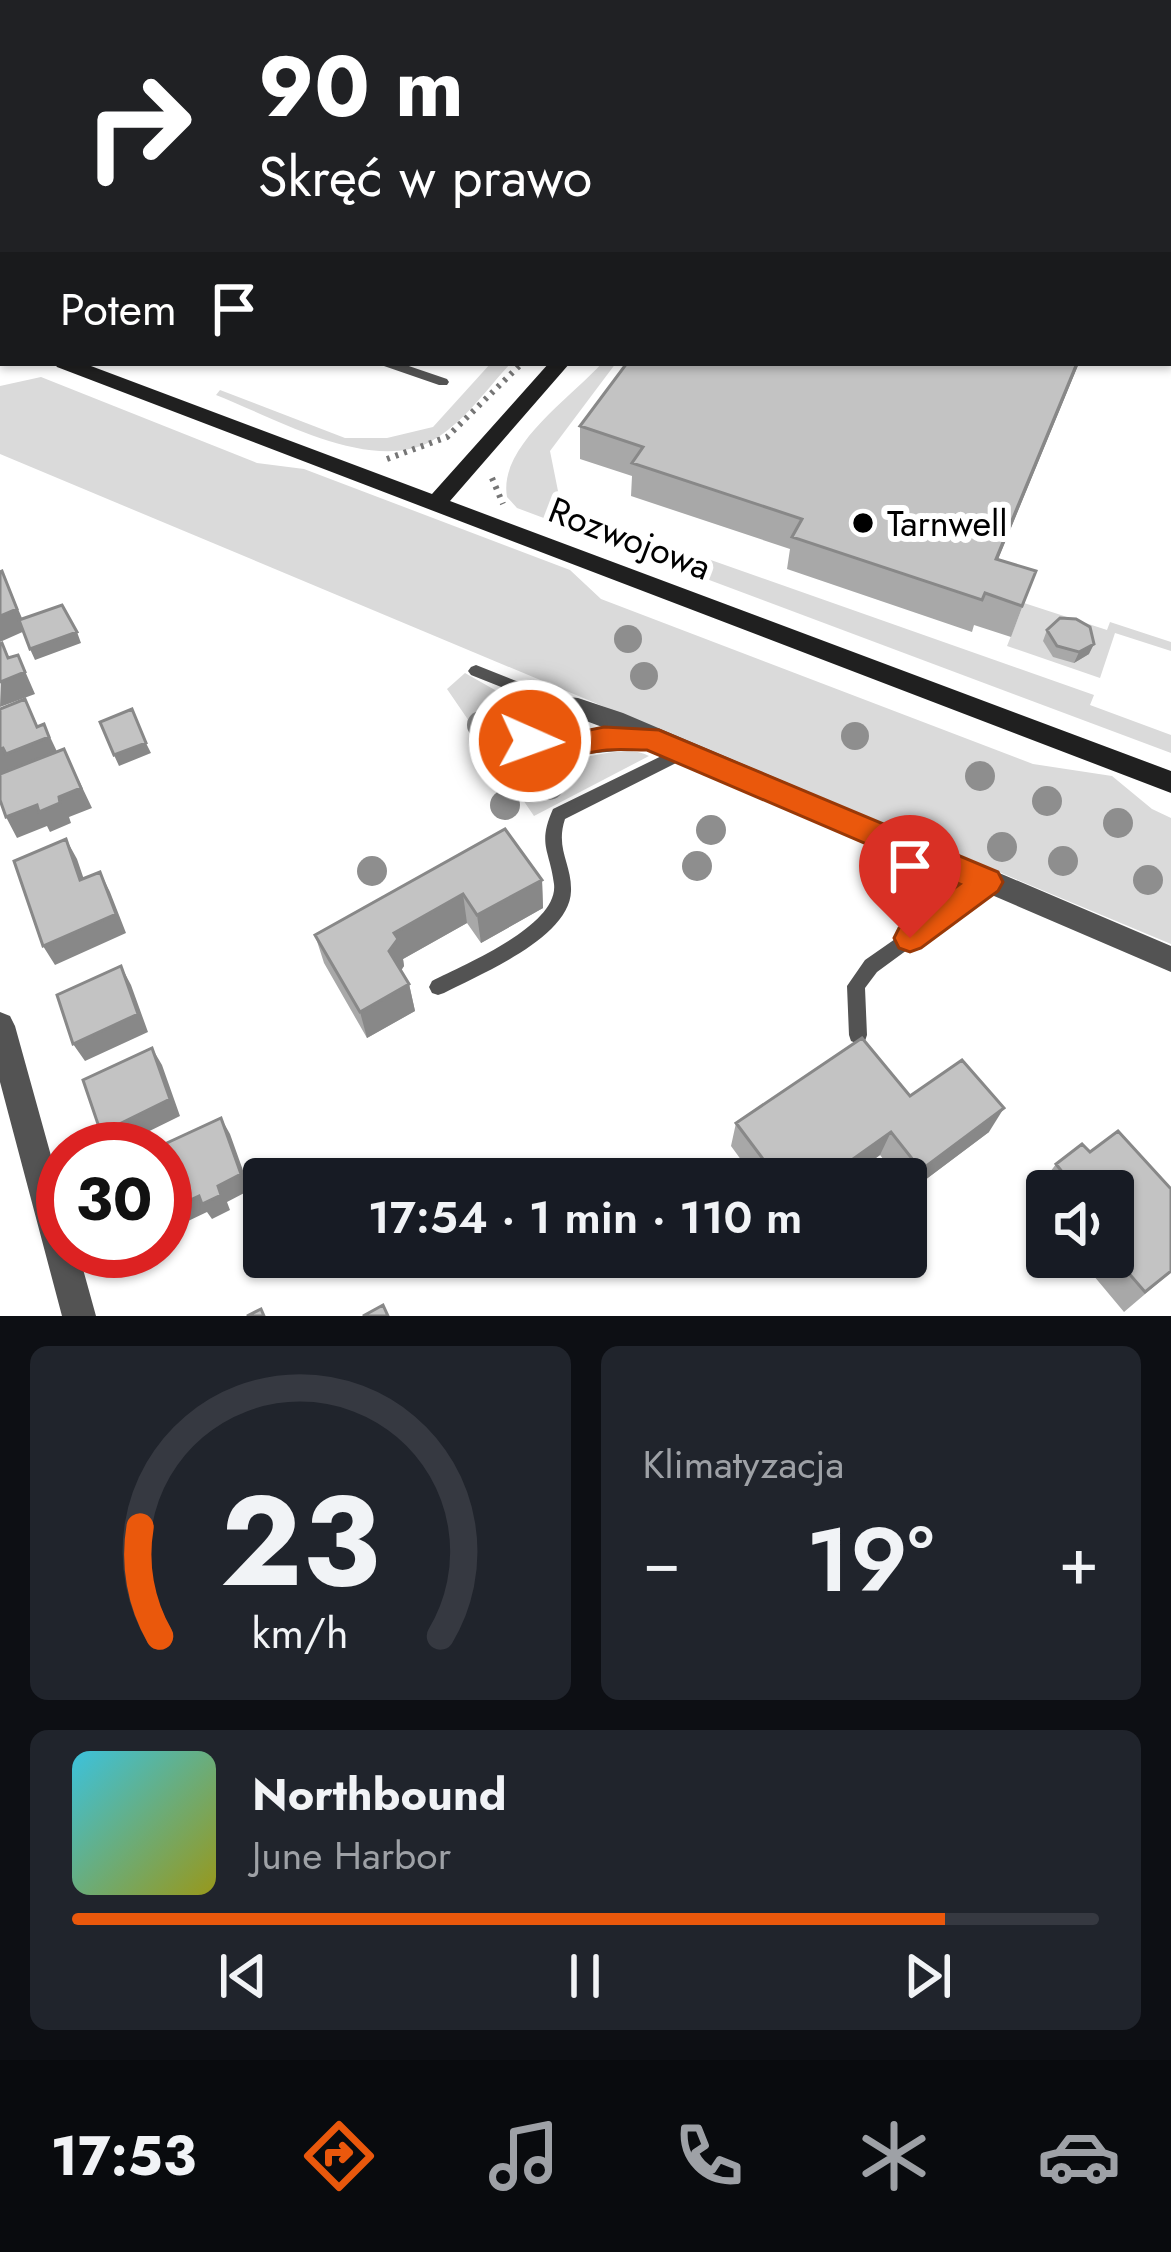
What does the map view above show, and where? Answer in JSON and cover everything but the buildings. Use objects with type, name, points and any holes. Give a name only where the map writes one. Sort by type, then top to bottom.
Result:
[{"type":"street","name":"Rozwojowa","points":[[72,366],[1171,782]]},
{"type":"street","points":[[436,503],[557,366]]},
{"type":"street","points":[[649,738],[604,738],[557,749],[541,747],[523,732],[522,722],[542,704],[557,703],[649,738],[1171,959]]},
{"type":"street","points":[[0,1026],[79,1316]]},
{"type":"lane","points":[[397,366],[443,382]]},
{"type":"lane","points":[[476,671],[557,703]]},
{"type":"lane","points":[[438,987],[554,919],[565,893],[549,842],[560,814],[682,752]]},
{"type":"lane","points":[[858,1035],[856,986],[871,966],[987,882]]},
{"type":"path","points":[[387,459],[416,455],[454,434],[518,366]]},
{"type":"shaded area","points":[[488,366],[508,366],[453,426],[430,442],[406,450],[379,451],[322,439],[216,395],[220,390],[345,438],[387,438],[433,427]]},
{"type":"shaded area","points":[[599,366],[614,366],[550,451],[560,501],[569,510],[1094,695],[1090,705],[1171,735],[1171,753],[517,508],[507,497],[507,478],[525,441]]},
{"type":"shaded area","points":[[41,377],[257,463],[304,469],[570,570],[601,599],[1033,764],[1112,776],[1152,809],[1171,818],[1171,944],[0,454],[0,386]]},
{"type":"shaded area","points":[[1024,603],[1107,630],[1110,622],[1171,642],[1171,651],[1115,633],[1100,678],[1007,646]]},
{"type":"shaded area","points":[[465,673],[511,699],[516,736],[527,752],[542,759],[634,751],[649,756],[534,816],[447,689]]},
{"type":"place","name":"Tarnwell","points":[[863,523]]},
{"type":"route","points":[[530,741],[549,750],[604,738],[649,738],[987,882],[910,938]]}]
